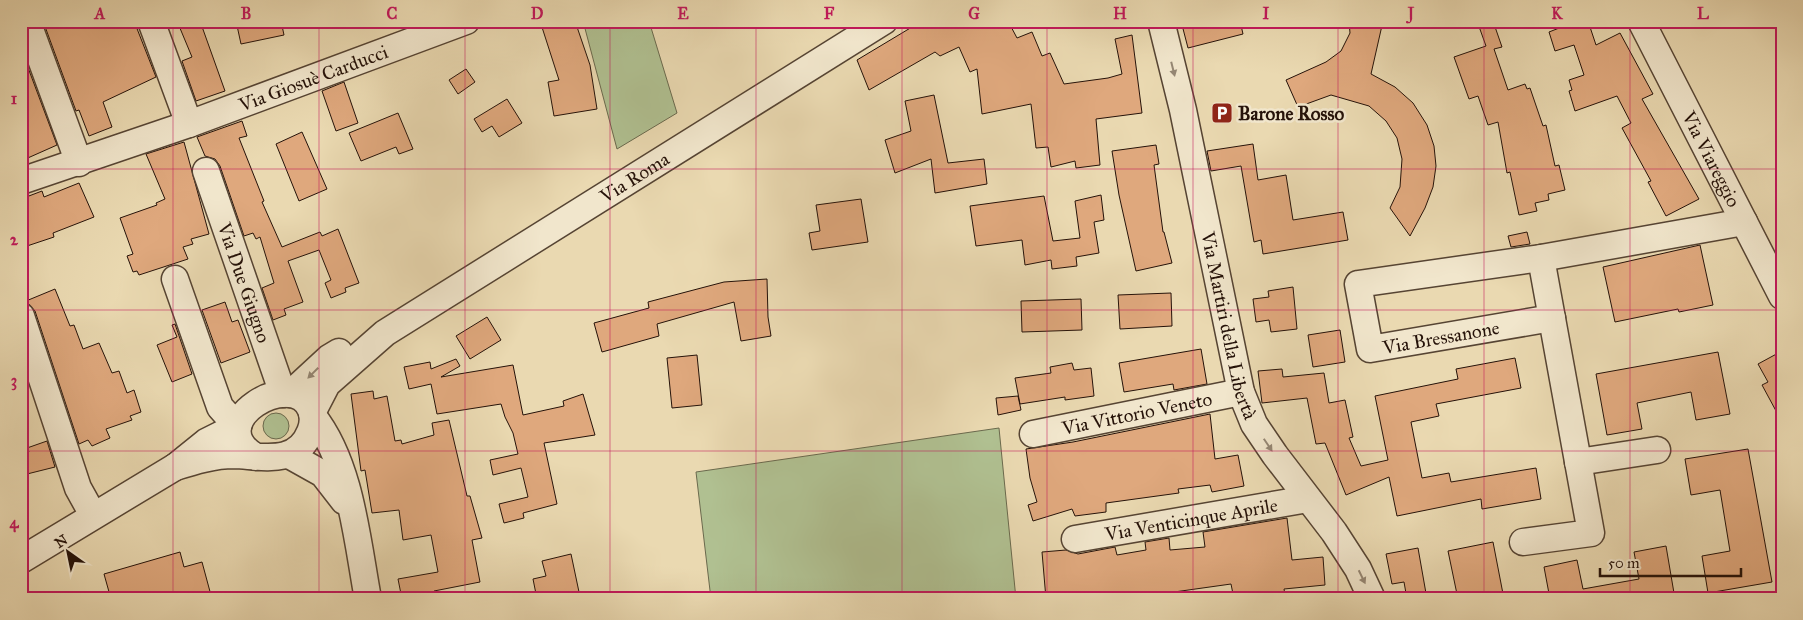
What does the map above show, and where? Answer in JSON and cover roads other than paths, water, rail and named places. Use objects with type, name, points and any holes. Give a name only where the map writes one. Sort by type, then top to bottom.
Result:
[{"type":"street","points":[[27,21],[79,163]]},
{"type":"street","points":[[152,21],[189,124]]},
{"type":"street","name":"Via Giosuè Carducci","points":[[21,181],[79,163],[189,124],[466,21]]},
{"type":"street","name":"Via Roma","points":[[174,466],[214,457],[234,455],[267,459],[289,455],[303,445],[308,438],[312,430],[313,415],[327,384],[385,333],[884,21]]},
{"type":"street","name":"Via Martiri della Libertà","points":[[1161,21],[1183,110],[1242,392],[1254,424],[1358,569],[1372,599]]},
{"type":"street","name":"Via Viareggio","points":[[1641,21],[1782,296]]},
{"type":"street","name":"Via Due Giugno","points":[[206,171],[286,394]]},
{"type":"street","name":"Via Bressanone","points":[[1552,318],[1370,349],[1358,284],[1542,258],[1744,222]]},
{"type":"street","points":[[1523,542],[1591,533],[1542,258]]},
{"type":"street","points":[[175,278],[220,408],[239,424],[240,444],[256,458]]},
{"type":"street","points":[[21,316],[78,488],[93,515]]},
{"type":"street","name":"Via Roma","points":[[21,560],[174,466],[206,442],[239,424],[252,407],[263,399],[286,394],[329,358],[344,349],[385,333]]},
{"type":"street","name":"Via Vittorio Veneto","points":[[1033,434],[1242,392]]},
{"type":"street","points":[[286,394],[305,400],[334,448],[352,514],[368,599]]},
{"type":"street","points":[[313,467],[334,448]]},
{"type":"street","points":[[1578,462],[1657,450]]},
{"type":"street","points":[[289,455],[313,467],[337,489],[352,514]]},
{"type":"street","name":"Via Venticinque Aprile","points":[[1075,539],[1308,499]]},
{"type":"place","name":"Barone Rosso","points":[[1222,113]]}]
